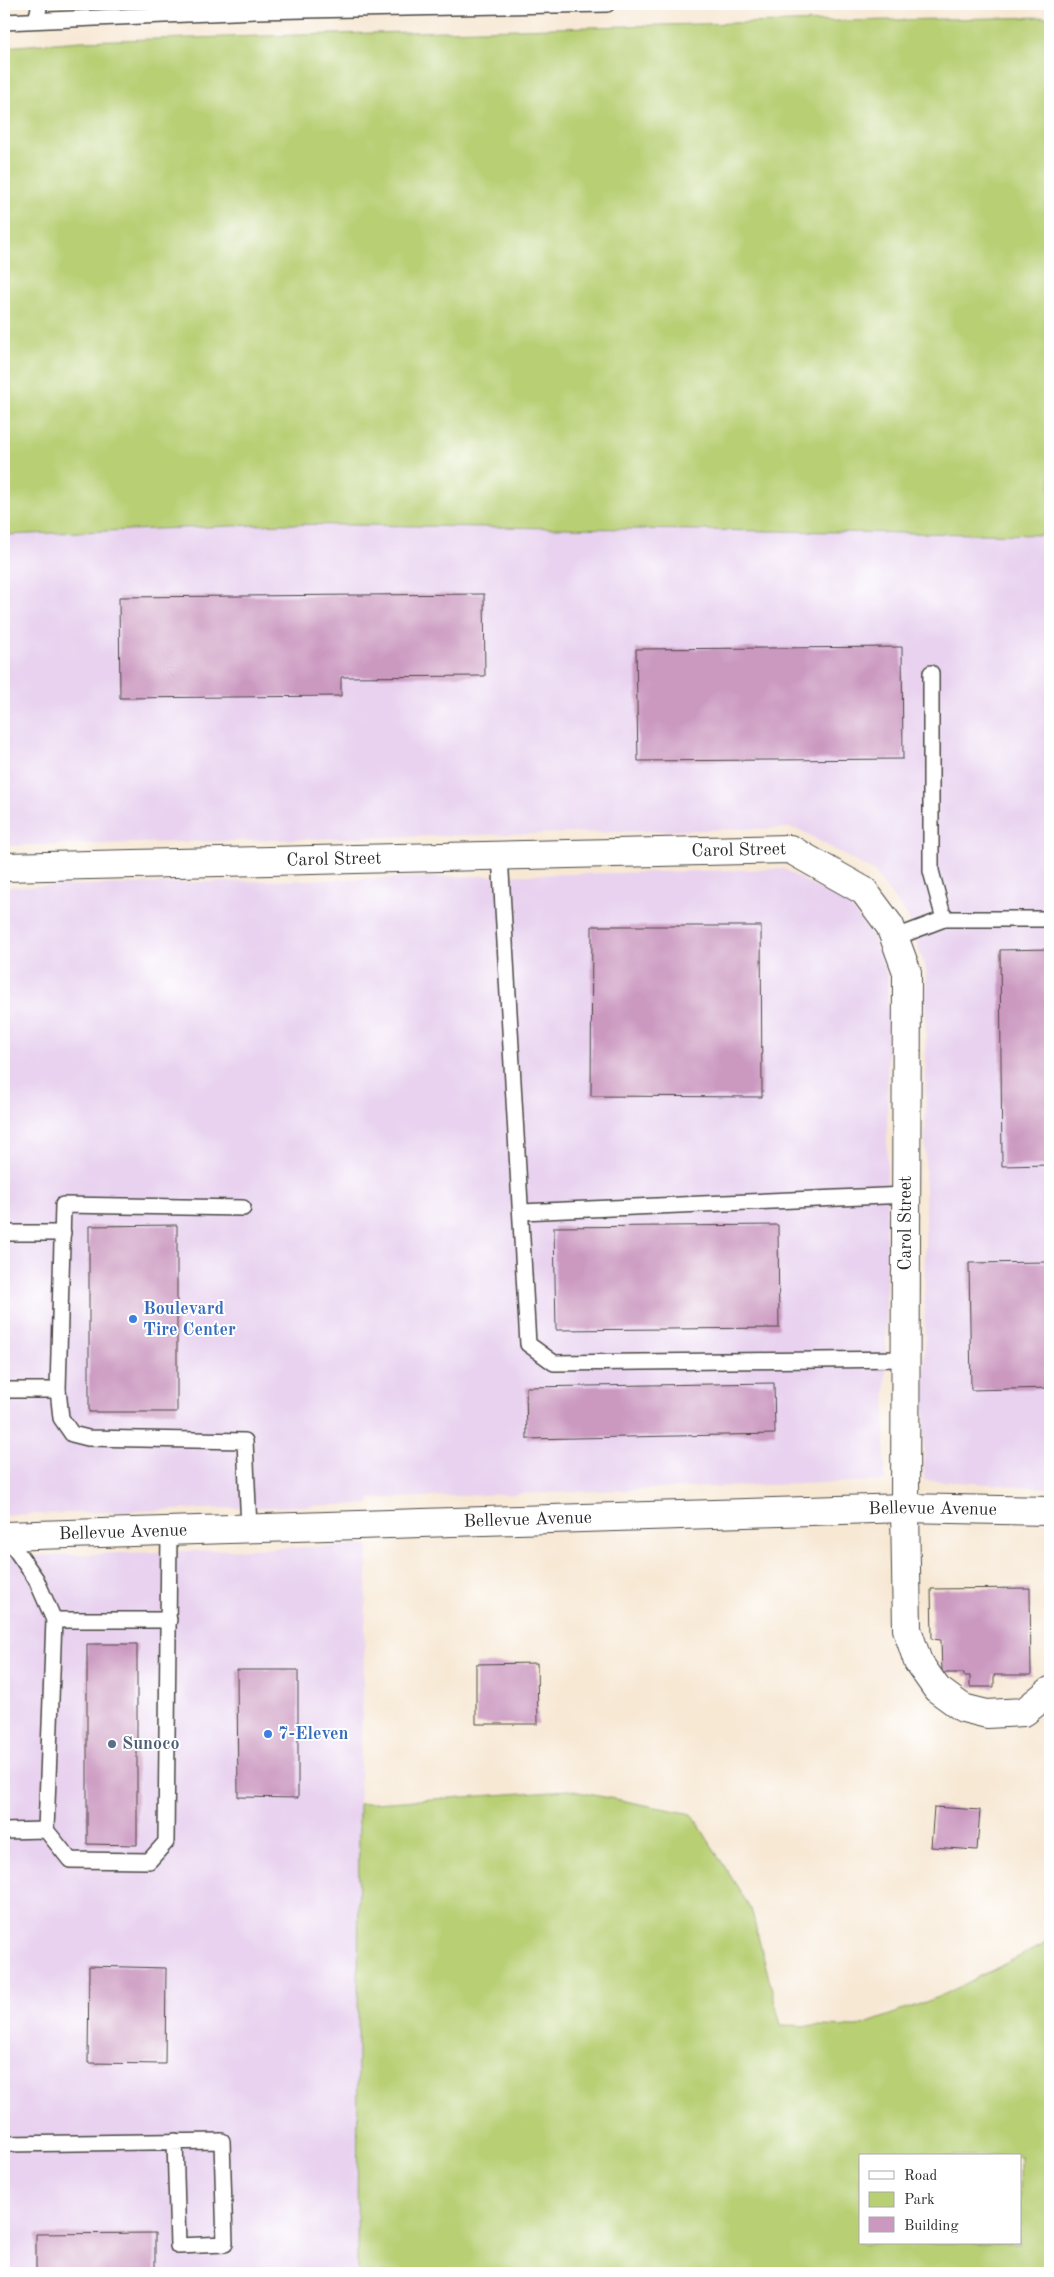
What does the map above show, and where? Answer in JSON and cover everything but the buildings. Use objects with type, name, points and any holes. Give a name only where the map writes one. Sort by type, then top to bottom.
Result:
[{"type":"street","name":"Carol Street","points":[[4,867],[790,849],[864,891],[890,926],[907,972],[905,1359],[907,1629],[918,1662],[937,1688],[963,1708],[987,1714],[1024,1712],[1050,1691]]},
{"type":"street","name":"Bellevue Avenue","points":[[5,1536],[905,1508],[1050,1511]]},
{"type":"lane","points":[[36,20],[40,4]]},
{"type":"lane","points":[[4,22],[184,9],[606,4]]},
{"type":"lane","points":[[931,673],[931,871],[944,919]]},
{"type":"lane","points":[[500,855],[528,1344],[554,1363],[905,1359]]},
{"type":"lane","points":[[894,938],[944,919],[1050,920]]},
{"type":"lane","points":[[521,1212],[906,1195]]},
{"type":"lane","points":[[243,1208],[63,1206],[58,1390],[62,1418],[72,1434],[88,1438],[245,1441],[249,1528]]},
{"type":"lane","points":[[4,1233],[63,1234]]},
{"type":"lane","points":[[4,1390],[58,1390]]},
{"type":"lane","points":[[5,1536],[36,1579],[54,1620],[46,1830],[70,1860],[149,1861],[166,1842],[169,1531]]},
{"type":"lane","points":[[54,1620],[169,1620]]},
{"type":"lane","points":[[4,1831],[46,1830]]},
{"type":"lane","points":[[4,2144],[175,2141],[222,2141],[225,2244],[178,2246],[175,2141]]},
{"type":"shaded area","points":[[281,524],[1050,535],[1050,1488],[924,1480],[926,970],[908,917],[874,872],[800,830],[791,828],[4,846],[4,535]]},
{"type":"shaded area","points":[[784,869],[851,907],[873,938],[888,978],[885,1481],[370,1499],[369,1504],[4,1515],[4,887]]},
{"type":"shaded area","points":[[368,1545],[359,1804],[357,2273],[4,2273],[4,1557]]},
{"type":"green space","points":[[1050,17],[1050,535],[281,524],[4,535],[4,47],[81,41],[736,23]]},
{"type":"green space","points":[[568,1790],[692,1814],[751,1909],[781,2025],[857,2027],[939,1997],[1050,1941],[1050,2273],[357,2273],[359,1804]]},
{"type":"place","name":"Boulevard Tire Center","points":[[133,1319]]},
{"type":"place","name":"7-Eleven","points":[[268,1734]]},
{"type":"place","name":"Sunoco","points":[[112,1744]]}]
